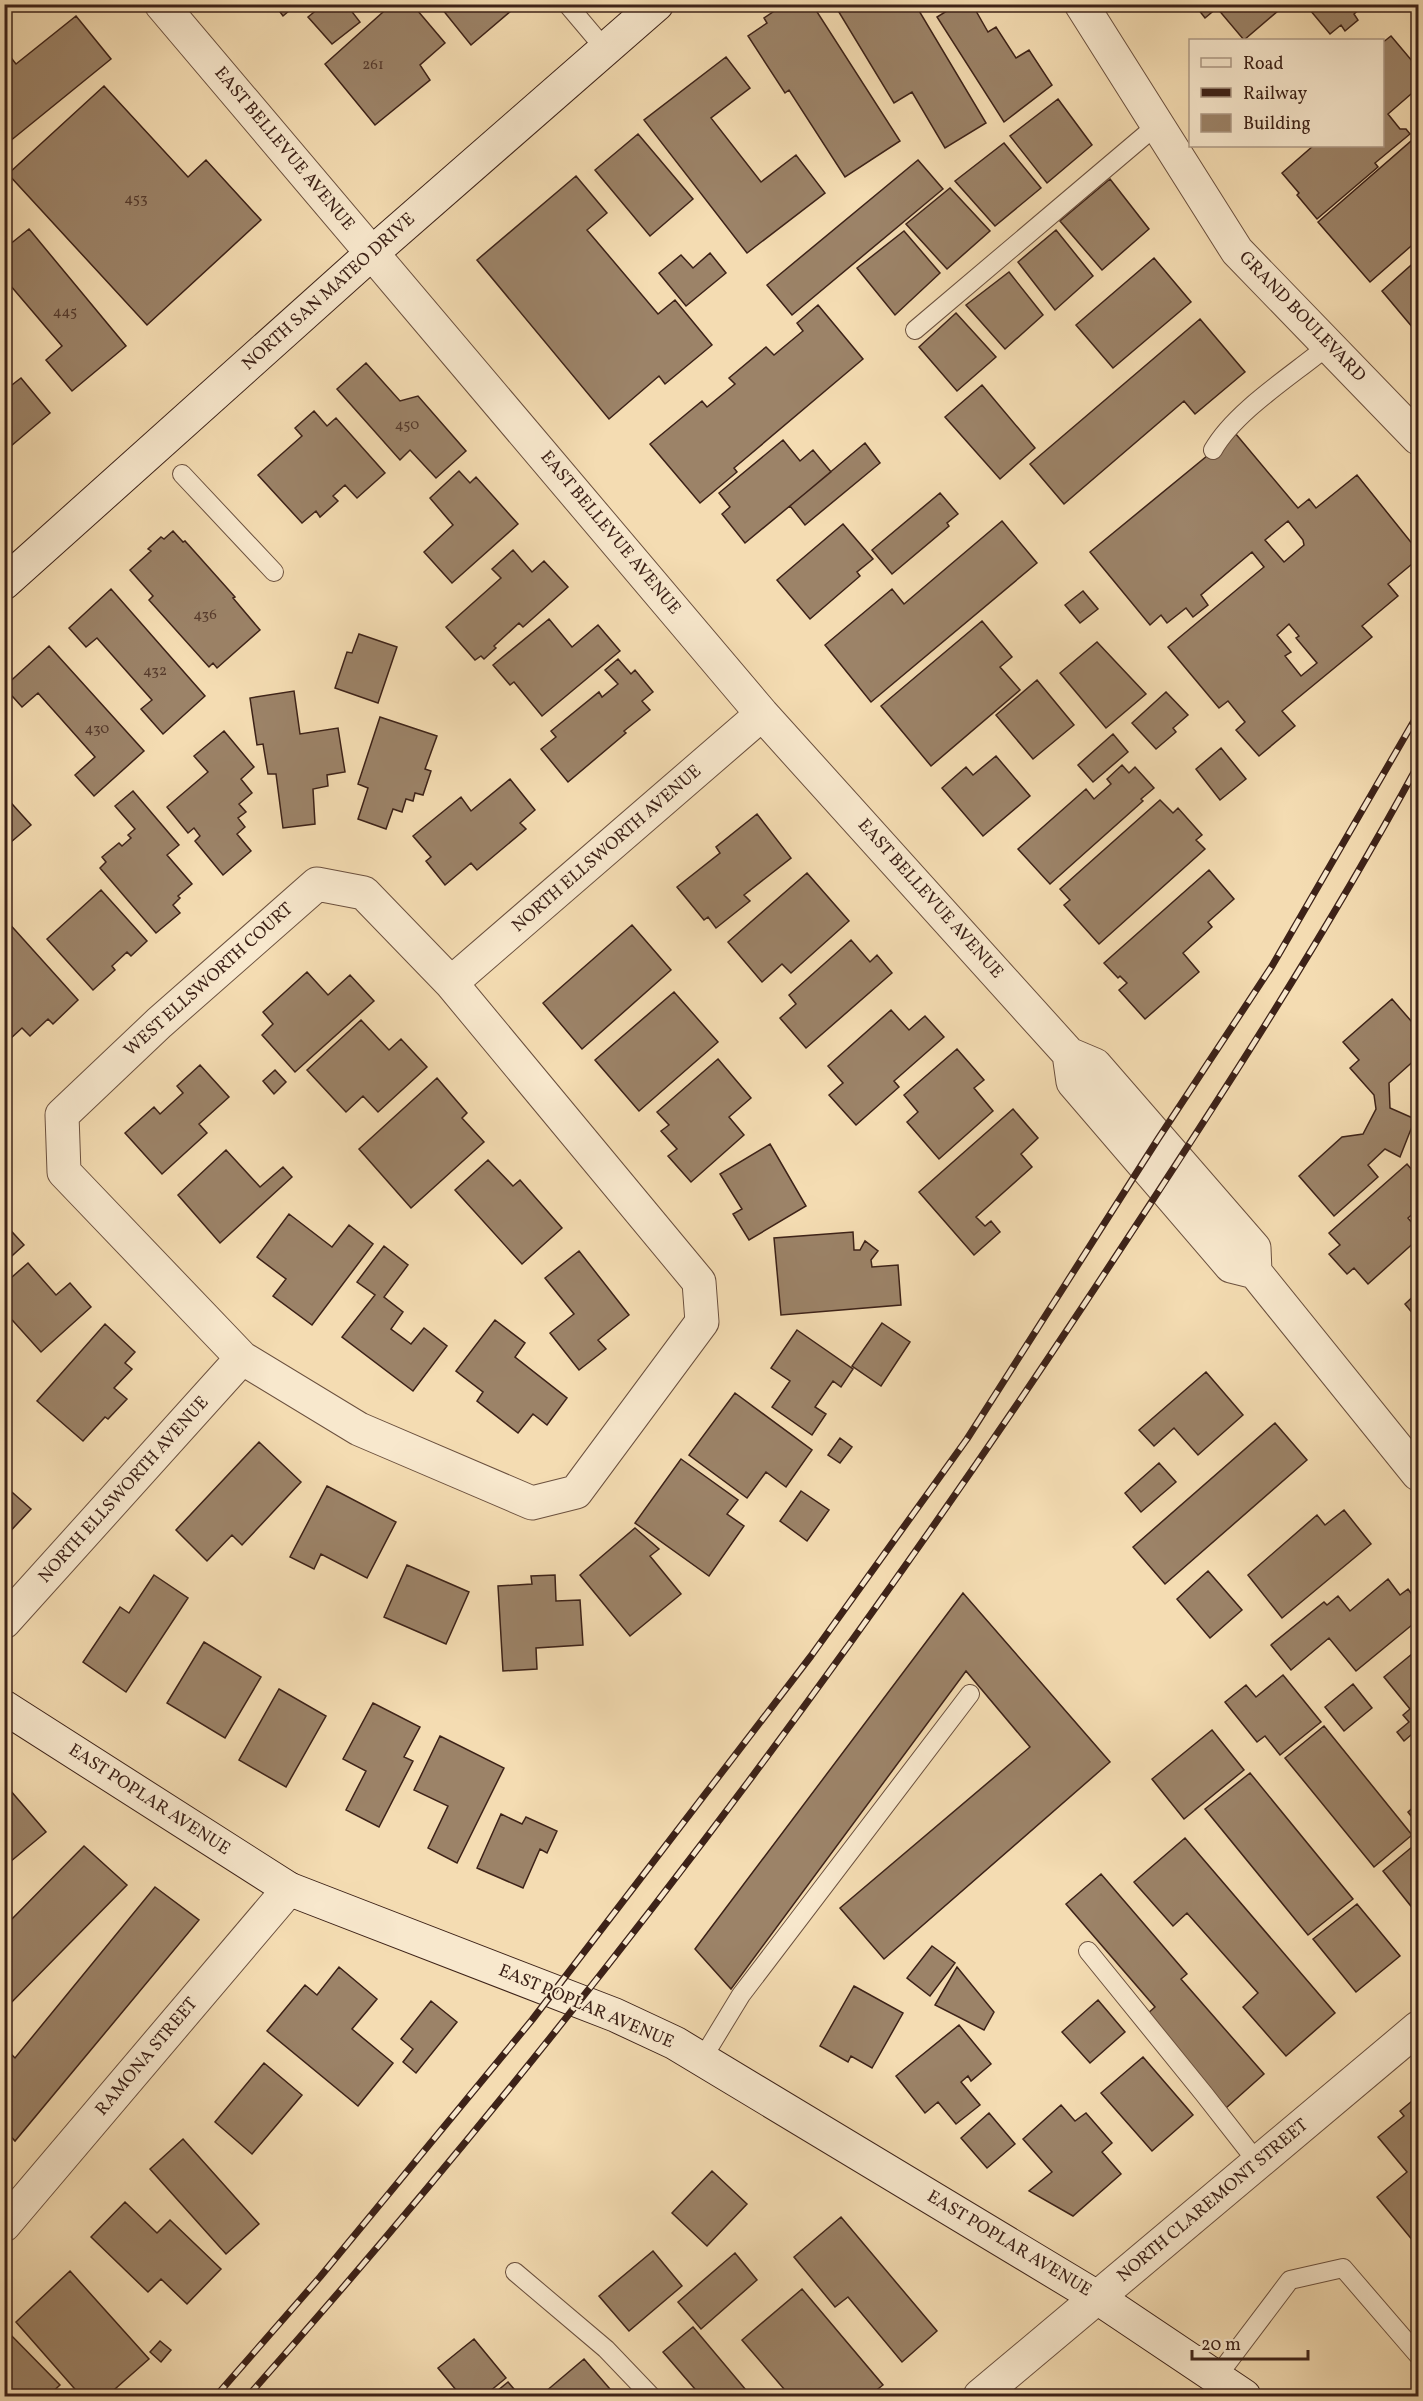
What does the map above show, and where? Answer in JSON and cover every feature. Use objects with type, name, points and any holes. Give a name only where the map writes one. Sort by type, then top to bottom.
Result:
[{"type":"street","name":"EAST BELLEVUE AVENUE","points":[[161,4],[762,714],[1069,1054],[1095,1065],[1254,1248],[1255,1272],[1419,1474]]},
{"type":"street","name":"NORTH SAN MATEO DRIVE","points":[[4,582],[372,253],[657,4]]},
{"type":"street","name":"GRAND BOULEVARD","points":[[1081,4],[1237,251],[1419,438]]},
{"type":"street","name":"NORTH ELLSWORTH AVENUE","points":[[451,983],[762,714]]},
{"type":"street","name":"WEST ELLSWORTH COURT","points":[[317,884],[364,894],[451,983],[699,1282],[702,1323],[576,1492],[532,1503],[359,1429],[242,1358],[64,1172],[62,1115],[159,1023],[317,884]]},
{"type":"street","name":"NORTH ELLSWORTH AVENUE","points":[[4,1622],[242,1358]]},
{"type":"street","name":"EAST POPLAR AVENUE","points":[[4,1707],[288,1889],[615,2015],[675,2043],[1098,2298],[1244,2397]]},
{"type":"street","name":"RAMONA STREET","points":[[4,2224],[288,1889]]},
{"type":"street","name":"NORTH CLAREMONT STREET","points":[[980,2397],[1419,2028]]},
{"type":"lane","points":[[567,4],[605,49]]},
{"type":"lane","points":[[915,330],[1157,125]]},
{"type":"lane","points":[[1213,450],[1221,436],[1236,420],[1329,345]]},
{"type":"lane","points":[[182,474],[274,572]]},
{"type":"lane","points":[[702,2060],[741,1995],[970,1694]]},
{"type":"lane","points":[[1088,1951],[1258,2163]]},
{"type":"lane","points":[[1216,2378],[1290,2280],[1342,2268],[1419,2355]]},
{"type":"lane","points":[[515,2272],[606,2349],[651,2397]]},
{"type":"building","points":[[274,4],[297,4],[283,16]]},
{"type":"building","points":[[324,4],[346,4],[360,22],[332,44],[308,17]]},
{"type":"building","points":[[392,4],[412,4],[445,43],[420,65],[430,80],[375,125],[325,64]]},
{"type":"building","points":[[438,4],[519,4],[471,45]]},
{"type":"building","points":[[785,4],[812,4],[900,141],[845,177],[789,90],[785,93],[748,36],[767,23],[764,18]]},
{"type":"building","points":[[834,4],[915,4],[986,123],[945,148],[912,92],[894,103]]},
{"type":"building","points":[[958,4],[972,4],[988,32],[996,27],[1016,58],[1029,50],[1052,85],[1004,122],[937,17]]},
{"type":"building","points":[[1194,4],[1275,4],[1279,10],[1245,39],[1217,8],[1205,18]]},
{"type":"building","points":[[1305,4],[1365,4],[1354,14],[1358,20],[1345,31],[1341,25],[1330,34]]},
{"type":"building","points":[[76,16],[111,59],[4,146],[4,49],[16,64]]},
{"type":"building","points":[[1391,36],[1418,68],[1418,88],[1388,114],[1400,129],[1406,129],[1410,134],[1375,163],[1378,167],[1317,219],[1282,173],[1312,147],[1384,147],[1384,41]]},
{"type":"building","points":[[726,57],[750,88],[711,118],[761,182],[796,155],[825,193],[747,253],[644,120]]},
{"type":"building","points":[[104,86],[188,177],[206,160],[261,220],[147,325],[8,174]]},
{"type":"building","points":[[1058,99],[1092,145],[1047,183],[1010,136]]},
{"type":"building","points":[[638,134],[693,199],[650,236],[595,170]]},
{"type":"building","points":[[1418,135],[1418,240],[1370,282],[1318,222]]},
{"type":"building","points":[[1004,143],[1041,188],[995,226],[955,181]]},
{"type":"building","points":[[918,160],[943,189],[792,315],[767,285]]},
{"type":"building","points":[[576,176],[607,213],[587,230],[658,314],[675,300],[712,345],[665,384],[659,376],[609,419],[477,260]]},
{"type":"building","points":[[1110,179],[1149,229],[1102,270],[1060,221]]},
{"type":"building","points":[[950,188],[990,231],[947,269],[906,224]]},
{"type":"building","points":[[29,229],[126,346],[72,391],[46,360],[62,346],[4,278],[4,249]]},
{"type":"building","points":[[1056,230],[1093,276],[1055,310],[1018,262]]},
{"type":"building","points":[[904,231],[940,273],[895,315],[857,268]]},
{"type":"building","points":[[710,253],[726,273],[686,306],[659,273],[681,255],[693,268]]},
{"type":"building","points":[[1154,258],[1191,302],[1113,368],[1076,325]]},
{"type":"building","points":[[1418,259],[1418,334],[1382,291]]},
{"type":"building","points":[[1009,272],[1043,315],[1005,349],[966,305]]},
{"type":"building","points":[[818,305],[863,359],[734,468],[737,472],[700,503],[650,444],[702,401],[707,407],[735,384],[729,378],[766,347],[774,355],[803,331],[797,323]]},
{"type":"building","points":[[956,313],[996,357],[957,391],[919,347]]},
{"type":"building","points":[[1200,319],[1245,372],[1195,414],[1184,401],[1064,504],[1030,464]]},
{"type":"building","points":[[366,363],[400,401],[418,396],[466,451],[436,478],[410,450],[400,460],[337,389]]},
{"type":"building","points":[[21,378],[50,413],[4,452],[4,391]]},
{"type":"building","points":[[982,385],[1035,448],[1000,479],[945,417]]},
{"type":"building","points":[[314,411],[327,426],[336,418],[385,473],[357,498],[345,485],[333,496],[338,501],[320,517],[316,511],[302,523],[258,475],[302,436],[295,428]]},
{"type":"building","points":[[1235,433],[1298,508],[1309,499],[1316,508],[1357,475],[1418,551],[1418,559],[1388,584],[1398,596],[1362,626],[1372,637],[1282,711],[1295,726],[1259,756],[1236,730],[1245,722],[1228,701],[1219,708],[1168,647],[1264,567],[1252,552],[1201,595],[1208,605],[1193,617],[1186,608],[1167,623],[1161,615],[1150,625],[1090,552]],"holes":[[[1288,521],[1303,540],[1304,545],[1284,562],[1265,540]],[[1289,624],[1299,636],[1296,638],[1317,663],[1301,676],[1285,656],[1291,652],[1277,635]]]},
{"type":"building","points":[[783,440],[800,461],[813,450],[831,472],[745,543],[722,514],[730,507],[719,493]]},
{"type":"building","points":[[865,443],[880,463],[805,525],[790,506]]},
{"type":"building","points":[[459,471],[470,483],[476,477],[518,524],[452,583],[424,552],[453,525],[430,498]]},
{"type":"building","points":[[940,493],[958,514],[947,523],[949,526],[892,574],[872,550]]},
{"type":"building","points":[[1002,521],[1037,563],[871,702],[825,645],[892,589],[904,604]]},
{"type":"building","points":[[843,524],[873,559],[857,572],[860,576],[810,619],[777,580]]},
{"type":"building","points":[[173,531],[183,542],[185,541],[235,597],[233,598],[260,630],[217,668],[213,663],[209,667],[149,600],[153,596],[130,570],[151,551],[148,549],[161,537],[164,539]]},
{"type":"building","points":[[513,550],[532,572],[544,561],[568,587],[523,627],[519,623],[494,646],[496,648],[484,659],[481,656],[475,660],[446,627],[501,578],[492,569]]},
{"type":"building","points":[[111,589],[205,696],[163,734],[141,709],[152,700],[97,638],[86,647],[69,628]]},
{"type":"building","points":[[1083,591],[1098,609],[1080,623],[1065,605]]},
{"type":"building","points":[[549,619],[572,647],[598,625],[620,651],[542,716],[514,682],[510,685],[493,665]]},
{"type":"building","points":[[982,621],[1012,657],[1000,667],[1020,690],[931,766],[881,706]]},
{"type":"building","points":[[359,634],[397,647],[378,703],[335,688],[347,652],[352,653]]},
{"type":"building","points":[[1097,642],[1146,694],[1106,728],[1060,673]]},
{"type":"building","points":[[49,646],[144,751],[94,796],[75,775],[95,757],[38,693],[22,707],[4,687]]},
{"type":"building","points":[[618,659],[631,674],[635,670],[653,692],[642,701],[650,710],[568,782],[541,749],[556,737],[551,731],[599,692],[602,697],[618,684],[605,670]]},
{"type":"building","points":[[1037,680],[1074,725],[1033,759],[996,715]]},
{"type":"building","points":[[294,691],[300,734],[338,728],[345,772],[327,775],[328,786],[313,789],[315,824],[283,828],[276,774],[268,774],[263,744],[257,745],[250,698]]},
{"type":"building","points":[[1166,692],[1188,715],[1173,728],[1176,732],[1156,749],[1132,723]]},
{"type":"building","points":[[380,717],[437,736],[425,769],[431,771],[423,795],[415,793],[413,801],[406,799],[402,812],[393,809],[386,829],[358,819],[368,788],[358,784]]},
{"type":"building","points":[[224,731],[254,767],[241,779],[252,793],[239,804],[246,812],[238,818],[245,827],[237,834],[251,851],[223,875],[195,841],[200,836],[194,828],[188,833],[167,807],[208,772],[194,756]]},
{"type":"building","points":[[1113,734],[1128,752],[1093,782],[1078,765]]},
{"type":"building","points":[[1221,748],[1246,779],[1220,800],[1196,769]]},
{"type":"building","points":[[996,756],[1030,796],[983,836],[942,788],[966,767],[973,775]]},
{"type":"building","points":[[1122,765],[1129,773],[1135,767],[1154,788],[1141,799],[1143,801],[1050,884],[1018,849],[1086,789],[1094,799],[1111,784],[1107,779]]},
{"type":"building","points":[[510,779],[535,810],[520,823],[526,829],[477,870],[471,863],[445,885],[426,861],[431,857],[413,836],[461,797],[471,811]]},
{"type":"building","points":[[133,791],[179,845],[167,855],[192,884],[178,896],[180,898],[173,905],[180,913],[156,933],[100,868],[106,862],[102,857],[119,843],[122,846],[131,838],[128,835],[135,829],[115,806]]},
{"type":"building","points":[[4,795],[31,825],[4,848]]},
{"type":"building","points":[[1160,800],[1173,813],[1178,808],[1202,835],[1196,840],[1205,849],[1099,944],[1064,905],[1070,900],[1060,889]]},
{"type":"building","points":[[757,814],[791,858],[744,895],[750,901],[716,928],[708,917],[704,920],[677,887],[720,853],[716,847]]},
{"type":"building","points":[[1209,870],[1234,899],[1208,922],[1212,927],[1183,953],[1199,972],[1145,1019],[1119,990],[1127,983],[1120,976],[1118,978],[1104,963]]},
{"type":"building","points":[[807,873],[849,921],[791,973],[782,964],[762,982],[728,942]]},
{"type":"building","points":[[101,890],[147,941],[131,956],[127,952],[112,966],[115,970],[93,990],[47,939]]},
{"type":"building","points":[[6,920],[78,1000],[53,1024],[48,1019],[30,1036],[22,1028],[10,1039],[4,1033]]},
{"type":"building","points":[[632,925],[671,970],[582,1049],[543,1003]]},
{"type":"building","points":[[851,940],[870,962],[877,955],[892,973],[806,1048],[780,1018],[796,1004],[789,995]]},
{"type":"building","points":[[307,972],[328,995],[350,975],[374,1001],[295,1072],[262,1035],[273,1024],[263,1012]]},
{"type":"building","points":[[674,992],[718,1042],[639,1111],[595,1060]]},
{"type":"building","points":[[1392,999],[1418,1029],[1418,1057],[1389,1083],[1390,1108],[1415,1119],[1400,1157],[1385,1149],[1368,1165],[1378,1177],[1334,1216],[1299,1176],[1342,1137],[1363,1134],[1376,1109],[1374,1095],[1350,1068],[1359,1060],[1343,1042]]},
{"type":"building","points":[[891,1010],[909,1030],[925,1016],[944,1037],[894,1081],[899,1087],[856,1125],[829,1095],[843,1083],[828,1066]]},
{"type":"building","points":[[361,1020],[389,1050],[401,1039],[427,1067],[378,1112],[363,1096],[346,1112],[307,1070]]},
{"type":"building","points":[[957,1049],[984,1080],[974,1088],[993,1111],[939,1159],[907,1122],[918,1112],[904,1095]]},
{"type":"building","points":[[718,1059],[751,1098],[729,1117],[744,1135],[691,1182],[668,1156],[677,1149],[661,1131],[669,1125],[657,1112]]},
{"type":"building","points":[[200,1065],[229,1097],[199,1124],[207,1133],[162,1174],[125,1133],[154,1107],[160,1114],[183,1093],[177,1086]]},
{"type":"building","points":[[275,1070],[286,1082],[274,1094],[263,1081]]},
{"type":"building","points":[[437,1078],[467,1113],[462,1118],[484,1142],[411,1208],[359,1149]]},
{"type":"building","points":[[1013,1109],[1038,1138],[1021,1154],[1032,1167],[976,1217],[985,1226],[991,1221],[1000,1232],[974,1255],[919,1192]]},
{"type":"building","points":[[770,1144],[806,1206],[749,1240],[733,1214],[742,1209],[720,1174]]},
{"type":"building","points":[[226,1150],[260,1187],[283,1167],[292,1177],[220,1243],[178,1195]]},
{"type":"building","points":[[488,1160],[513,1186],[520,1180],[562,1228],[522,1264],[455,1190]]},
{"type":"building","points":[[1407,1164],[1418,1177],[1418,1209],[1408,1218],[1418,1230],[1418,1239],[1368,1284],[1354,1268],[1347,1274],[1329,1254],[1340,1245],[1329,1233]]},
{"type":"building","points":[[289,1214],[332,1247],[349,1225],[373,1244],[312,1325],[273,1296],[286,1279],[257,1257]]},
{"type":"building","points":[[4,1223],[24,1245],[4,1263]]},
{"type":"building","points":[[853,1232],[854,1250],[860,1250],[865,1241],[878,1251],[871,1260],[872,1267],[898,1265],[901,1305],[781,1315],[774,1238]]},
{"type":"building","points":[[384,1246],[408,1265],[384,1297],[403,1312],[391,1329],[411,1344],[424,1328],[447,1346],[413,1391],[342,1337],[375,1295],[357,1282]]},
{"type":"building","points":[[579,1251],[629,1315],[598,1340],[606,1349],[579,1370],[550,1333],[574,1314],[545,1278]]},
{"type":"building","points":[[28,1263],[56,1295],[70,1283],[91,1307],[41,1352],[4,1311],[4,1284]]},
{"type":"building","points":[[1418,1292],[1418,1320],[1405,1304]]},
{"type":"building","points":[[495,1320],[525,1343],[515,1357],[567,1398],[547,1425],[533,1414],[518,1433],[477,1401],[483,1392],[456,1371]]},
{"type":"building","points":[[882,1323],[910,1342],[881,1386],[852,1366]]},
{"type":"building","points":[[105,1324],[135,1352],[125,1363],[132,1369],[114,1388],[127,1399],[108,1419],[105,1417],[83,1441],[37,1401]]},
{"type":"building","points":[[797,1330],[853,1369],[841,1387],[833,1381],[815,1407],[826,1414],[812,1435],[772,1407],[790,1381],[771,1368]]},
{"type":"building","points":[[1206,1372],[1243,1415],[1198,1455],[1174,1428],[1154,1446],[1139,1430]]},
{"type":"building","points":[[735,1393],[812,1450],[786,1487],[766,1472],[747,1498],[689,1455]]},
{"type":"building","points":[[1275,1423],[1307,1460],[1165,1584],[1133,1547]]},
{"type":"building","points":[[840,1438],[852,1447],[840,1463],[828,1455]]},
{"type":"building","points":[[259,1442],[301,1482],[242,1545],[232,1535],[207,1561],[176,1530]]},
{"type":"building","points":[[681,1459],[738,1500],[727,1514],[744,1526],[709,1576],[635,1523]]},
{"type":"building","points":[[1159,1463],[1176,1482],[1141,1512],[1125,1493]]},
{"type":"building","points":[[4,1485],[31,1509],[4,1538]]},
{"type":"building","points":[[327,1486],[396,1522],[367,1578],[321,1554],[314,1569],[290,1557]]},
{"type":"building","points":[[801,1491],[829,1510],[807,1541],[780,1521]]},
{"type":"building","points":[[1344,1510],[1371,1544],[1282,1618],[1248,1575],[1317,1515],[1325,1525]]},
{"type":"building","points":[[635,1528],[659,1549],[650,1556],[681,1594],[630,1636],[580,1575]]},
{"type":"building","points":[[407,1565],[469,1592],[446,1644],[384,1617]]},
{"type":"building","points":[[1208,1571],[1242,1610],[1210,1638],[1177,1599]]},
{"type":"building","points":[[154,1575],[188,1598],[126,1692],[83,1662],[120,1607],[129,1613]]},
{"type":"building","points":[[555,1575],[556,1601],[580,1600],[583,1645],[536,1648],[537,1669],[503,1671],[498,1586],[532,1584],[531,1576]]},
{"type":"building","points":[[1388,1579],[1400,1595],[1408,1589],[1418,1603],[1418,1620],[1356,1671],[1329,1638],[1291,1670],[1271,1645],[1324,1602],[1327,1605],[1338,1596],[1350,1611]]},
{"type":"building","points":[[963,1593],[1110,1762],[884,1959],[840,1908],[1030,1747],[966,1671],[731,1989],[695,1949]]},
{"type":"building","points":[[204,1642],[261,1677],[225,1738],[167,1703]]},
{"type":"building","points":[[1418,1649],[1418,1729],[1404,1741],[1397,1732],[1409,1722],[1403,1715],[1410,1709],[1384,1677]]},
{"type":"building","points":[[1283,1675],[1321,1722],[1280,1755],[1265,1736],[1257,1742],[1225,1702],[1246,1685],[1256,1697]]},
{"type":"building","points":[[1353,1684],[1372,1708],[1344,1731],[1325,1707]]},
{"type":"building","points":[[279,1689],[326,1716],[286,1787],[239,1760]]},
{"type":"building","points":[[373,1703],[420,1727],[404,1757],[413,1761],[379,1827],[346,1810],[366,1771],[343,1759]]},
{"type":"building","points":[[1324,1726],[1412,1835],[1374,1867],[1285,1758]]},
{"type":"building","points":[[1212,1730],[1244,1770],[1184,1819],[1152,1779]]},
{"type":"building","points":[[440,1736],[504,1768],[457,1863],[428,1848],[448,1806],[414,1790]]},
{"type":"building","points":[[1250,1773],[1353,1899],[1308,1935],[1205,1809]]},
{"type":"building","points":[[4,1783],[46,1832],[4,1867]]},
{"type":"building","points":[[1418,1803],[1418,1825],[1408,1812]]},
{"type":"building","points":[[501,1814],[522,1824],[526,1817],[557,1831],[547,1853],[540,1849],[523,1888],[477,1868]]},
{"type":"building","points":[[1185,1838],[1335,2013],[1286,2056],[1243,2007],[1258,1993],[1187,1913],[1173,1926],[1134,1882]]},
{"type":"building","points":[[1418,1842],[1418,1915],[1383,1871]]},
{"type":"building","points":[[84,1846],[127,1885],[4,2010],[4,1927]]},
{"type":"building","points":[[1101,1874],[1187,1974],[1181,1979],[1264,2074],[1226,2108],[1146,2015],[1155,2007],[1066,1904]]},
{"type":"building","points":[[155,1887],[199,1920],[15,2141],[4,2129],[4,2047],[15,2058]]},
{"type":"building","points":[[1357,1904],[1400,1956],[1356,1992],[1313,1939]]},
{"type":"building","points":[[932,1946],[955,1963],[930,1996],[907,1978]]},
{"type":"building","points":[[339,1967],[377,1999],[352,2029],[393,2063],[358,2106],[267,2031],[305,1985],[317,1995]]},
{"type":"building","points":[[957,1967],[994,2012],[984,2030],[935,2005]]},
{"type":"building","points":[[854,1986],[903,2013],[872,2068],[851,2056],[848,2062],[820,2046]]},
{"type":"building","points":[[1098,2000],[1125,2032],[1090,2063],[1062,2032]]},
{"type":"building","points":[[431,2001],[457,2022],[416,2073],[403,2062],[413,2049],[401,2039]]},
{"type":"building","points":[[959,2025],[991,2064],[971,2081],[968,2076],[961,2082],[980,2105],[956,2124],[938,2102],[925,2113],[896,2076]]},
{"type":"building","points":[[1143,2057],[1193,2115],[1152,2151],[1101,2093]]},
{"type":"building","points":[[264,2063],[302,2095],[252,2154],[215,2122]]},
{"type":"building","points":[[1418,2096],[1418,2247],[1377,2197],[1407,2172],[1378,2137],[1404,2116],[1400,2111]]},
{"type":"building","points":[[1061,2105],[1075,2121],[1086,2113],[1112,2143],[1102,2152],[1121,2174],[1073,2216],[1029,2191],[1052,2172],[1023,2139]]},
{"type":"building","points":[[989,2113],[1015,2144],[987,2168],[961,2138]]},
{"type":"building","points":[[183,2139],[259,2224],[226,2254],[150,2169]]},
{"type":"building","points":[[712,2171],[747,2204],[707,2246],[672,2213]]},
{"type":"building","points":[[125,2202],[157,2233],[170,2220],[221,2269],[187,2304],[161,2279],[148,2292],[91,2237]]},
{"type":"building","points":[[841,2217],[937,2331],[902,2362],[848,2297],[835,2307],[794,2257]]},
{"type":"building","points":[[653,2251],[682,2286],[629,2331],[599,2296]]},
{"type":"building","points":[[735,2253],[757,2280],[701,2329],[678,2302]]},
{"type":"building","points":[[70,2271],[149,2359],[107,2396],[81,2396],[16,2322]]},
{"type":"building","points":[[802,2289],[883,2385],[869,2396],[790,2396],[742,2340]]},
{"type":"building","points":[[693,2327],[751,2396],[701,2396],[663,2352]]},
{"type":"building","points":[[4,2328],[60,2385],[48,2396],[4,2396]]},
{"type":"building","points":[[474,2339],[506,2378],[484,2396],[461,2396],[438,2368]]},
{"type":"building","points":[[160,2341],[171,2350],[161,2362],[150,2352]]},
{"type":"building","points":[[584,2359],[616,2396],[548,2396],[545,2392]]},
{"type":"building","points":[[508,2382],[520,2396],[491,2396]]},
{"type":"railway","points":[[216,2396],[320,2277],[532,2020],[811,1656],[967,1439],[1158,1139],[1272,966],[1418,714]]},
{"type":"railway","points":[[248,2396],[361,2267],[579,2002],[788,1729],[889,1589],[1083,1306],[1214,1106],[1340,903],[1418,765]]}]
